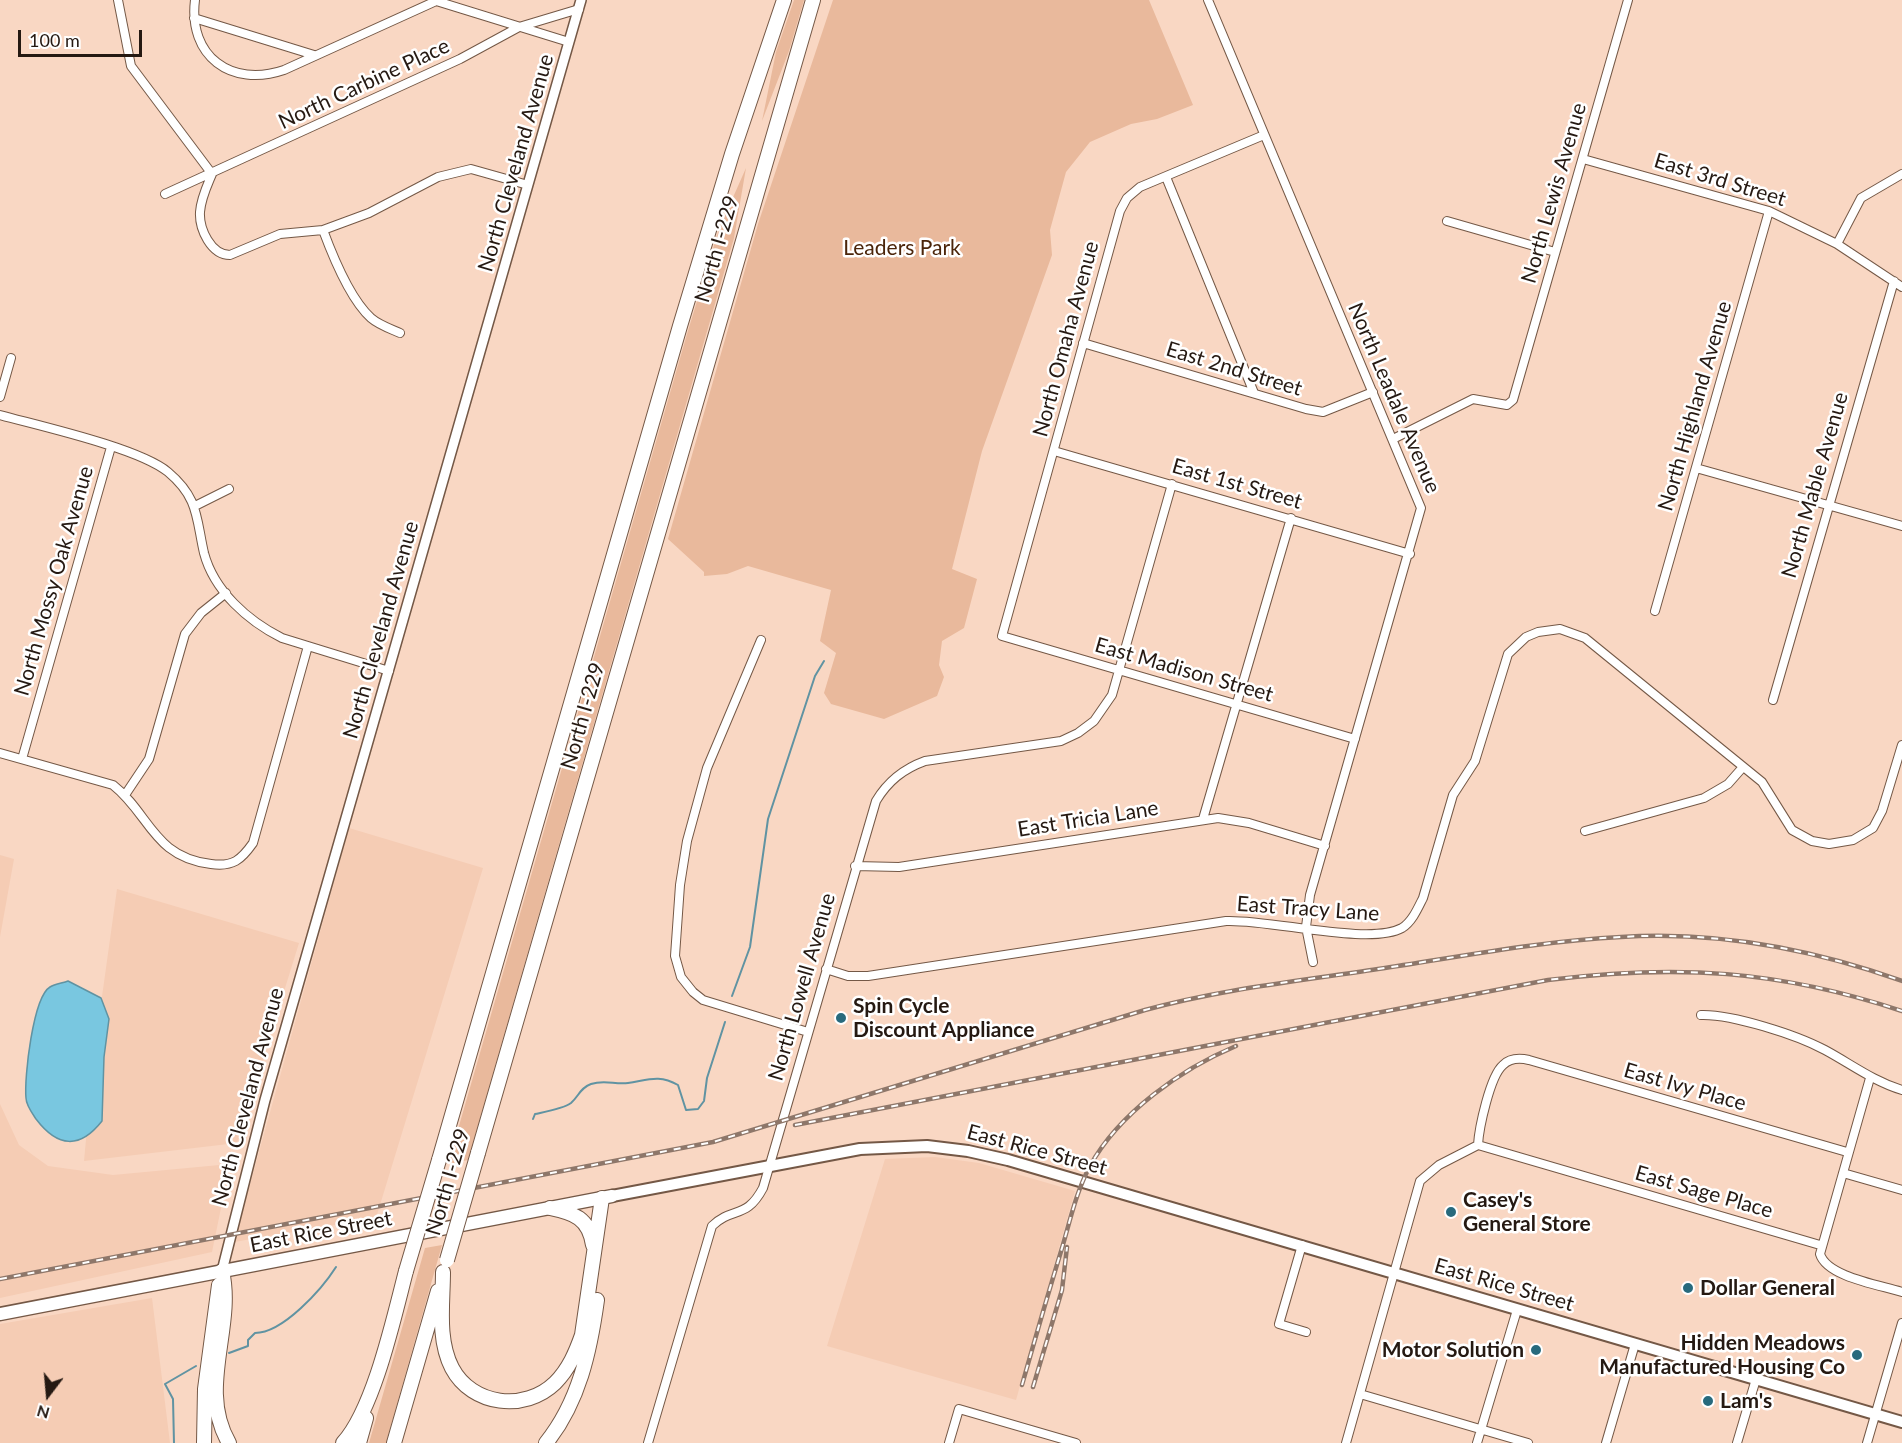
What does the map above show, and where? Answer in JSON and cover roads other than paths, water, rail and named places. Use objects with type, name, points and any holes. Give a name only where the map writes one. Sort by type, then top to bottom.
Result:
[{"type":"highway","name":"North I-229","points":[[387,1343],[683,315],[732,154],[784,0]]},
{"type":"highway","name":"North I-229","points":[[394,1443],[813,0]]},
{"type":"highway","points":[[445,1266],[442,1324],[447,1357],[453,1370],[471,1390],[485,1397],[510,1402],[529,1398],[545,1391],[570,1365],[582,1335],[594,1256],[607,1197]]},
{"type":"highway","points":[[546,1443],[575,1394],[584,1368],[594,1318],[607,1197]]},
{"type":"highway","points":[[550,1208],[574,1214],[586,1222],[591,1235],[594,1256]]},
{"type":"highway","points":[[204,1443],[205,1389],[222,1271]]},
{"type":"highway","points":[[222,1271],[226,1304],[215,1394],[219,1420],[228,1443]]},
{"type":"highway","points":[[343,1443],[363,1411],[387,1343]]},
{"type":"highway","points":[[359,1443],[387,1343]]},
{"type":"main road","name":"East Rice Street","points":[[0,1314],[769,1166],[871,1148],[902,1145],[948,1148],[1008,1160],[1902,1422]]},
{"type":"street","points":[[118,0],[131,66],[212,174],[202,200],[200,218],[214,251],[221,255],[230,255],[280,234],[323,230],[369,213],[438,177],[471,169],[528,185]]},
{"type":"street","points":[[195,0],[194,18],[204,49],[217,63],[238,74],[271,74],[434,1],[569,42]]},
{"type":"street","name":"North Leadale Avenue","points":[[1208,0],[1421,508],[1410,554],[1310,894],[1306,927],[1313,962]]},
{"type":"street","name":"North Lewis Avenue","points":[[1393,439],[1468,400],[1507,405],[1515,395],[1628,0]]},
{"type":"street","name":"North Carbine Place","points":[[165,194],[460,59],[519,27],[580,4]]},
{"type":"street","name":"North Cleveland Avenue","points":[[222,1271],[265,1100],[580,4]]},
{"type":"street","points":[[194,18],[314,55]]},
{"type":"street","name":"North Omaha Avenue","points":[[1002,636],[1120,211],[1127,198],[1140,187],[1264,135]]},
{"type":"street","name":"East 3rd Street","points":[[1583,159],[1769,211],[1837,244],[1902,287]]},
{"type":"street","points":[[1837,244],[1861,198],[1902,174]]},
{"type":"street","points":[[1166,177],[1254,393]]},
{"type":"street","name":"North Highland Avenue","points":[[1655,611],[1769,211]]},
{"type":"street","points":[[1447,221],[1555,252]]},
{"type":"street","points":[[323,230],[339,268],[361,306],[377,322],[400,333]]},
{"type":"street","name":"North Mable Avenue","points":[[1773,700],[1894,281]]},
{"type":"street","name":"East 2nd Street","points":[[1083,343],[1323,412],[1373,392]]},
{"type":"street","points":[[0,397],[11,358]]},
{"type":"street","points":[[0,415],[142,457],[167,471],[183,488],[195,506],[205,555],[226,593],[240,610],[268,631],[388,671]]},
{"type":"street","name":"North Mossy Oak Avenue","points":[[22,759],[111,447]]},
{"type":"street","name":"East 1st Street","points":[[1054,451],[1410,554]]},
{"type":"street","points":[[1696,468],[1902,526]]},
{"type":"street","name":"North Lowell Avenue","points":[[648,1443],[712,1226],[722,1216],[738,1213],[754,1204],[763,1188],[855,866],[876,801],[884,787],[910,767],[926,761],[1070,738],[1088,726],[1102,712],[1121,672],[1172,484]]},
{"type":"street","points":[[195,506],[229,489]]},
{"type":"street","points":[[1203,819],[1291,518]]},
{"type":"street","points":[[125,795],[149,759],[185,634],[201,613],[226,593]]},
{"type":"street","name":"East Tracy Lane","points":[[826,969],[848,976],[868,976],[1226,921],[1246,920],[1369,935],[1388,933],[1403,927],[1414,915],[1423,898],[1453,795],[1475,761],[1504,661],[1526,637],[1538,632],[1560,629],[1585,638],[1762,782],[1792,830],[1817,843],[1839,843],[1864,835],[1879,819],[1902,745]]},
{"type":"street","name":"East Madison Street","points":[[1002,636],[1355,739]]},
{"type":"street","points":[[761,640],[722,728],[696,803],[680,885],[675,956],[681,977],[703,1000],[808,1032]]},
{"type":"street","points":[[0,753],[112,785],[125,795],[144,823],[167,846],[182,856],[226,866],[241,860],[253,843],[308,646]]},
{"type":"street","points":[[1585,831],[1704,798],[1728,784],[1743,767]]},
{"type":"street","name":"East Tricia Lane","points":[[855,866],[899,867],[1203,819],[1226,818],[1324,846]]},
{"type":"street","points":[[1701,1015],[1731,1019],[1809,1042],[1870,1078],[1902,1090]]},
{"type":"street","name":"East Ivy Place","points":[[1478,1145],[1479,1132],[1496,1078],[1502,1065],[1512,1059],[1529,1060],[1848,1152]]},
{"type":"street","points":[[1870,1078],[1820,1245],[1822,1262],[1833,1271],[1902,1292]]},
{"type":"street","points":[[1346,1443],[1423,1177],[1439,1165],[1478,1145]]},
{"type":"street","name":"East Sage Place","points":[[1478,1145],[1820,1245]]},
{"type":"street","points":[[1843,1173],[1902,1191]]},
{"type":"street","points":[[1302,1245],[1279,1324],[1306,1332]]},
{"type":"street","points":[[1477,1443],[1517,1310]]},
{"type":"street","points":[[1867,1443],[1902,1323]]},
{"type":"street","points":[[1606,1443],[1635,1344]]},
{"type":"street","points":[[1737,1443],[1756,1379]]},
{"type":"street","points":[[1360,1394],[1528,1443]]},
{"type":"street","points":[[949,1443],[959,1409],[1076,1443]]},
{"type":"water","points":[[68,981],[101,998],[109,1019],[104,1057],[102,1121],[86,1137],[69,1141],[61,1140],[44,1129],[30,1109],[26,1098],[28,1057],[39,1006],[50,987]]},
{"type":"waterway","points":[[732,996],[750,947],[768,819],[815,676],[824,661]]},
{"type":"waterway","points":[[533,1119],[535,1114],[568,1105],[584,1088],[601,1082],[665,1080],[678,1085],[686,1110],[698,1109],[704,1101],[707,1078],[725,1022]]},
{"type":"waterway","points":[[229,1353],[248,1346],[248,1340],[255,1333],[278,1326],[289,1318],[312,1298],[336,1267]]},
{"type":"waterway","points":[[174,1443],[173,1399],[165,1384],[196,1366]]},
{"type":"railway","points":[[0,1279],[713,1142],[1145,1010],[1202,996],[1261,986],[1530,946],[1591,939],[1657,936],[1728,940],[1799,951],[1902,981]]},
{"type":"railway","points":[[795,1125],[1548,980],[1595,975],[1684,972],[1770,979],[1856,997],[1902,1011]]},
{"type":"railway","points":[[1022,1385],[1074,1207],[1090,1166],[1117,1128],[1153,1095],[1194,1067],[1236,1046]]},
{"type":"railway","points":[[1033,1387],[1062,1290],[1067,1247]]},
{"type":"place","name":"Spin Cycle Discount Appliance","points":[[841,1018]]},
{"type":"place","name":"Casey's General Store","points":[[1451,1212]]},
{"type":"place","name":"Dollar General","points":[[1688,1288]]},
{"type":"place","name":"Motor Solution","points":[[1536,1350]]},
{"type":"place","name":"Hidden Meadows Manufactured Housing Co","points":[[1857,1355]]},
{"type":"place","name":"Lam's","points":[[1708,1401]]},
{"type":"park label","name":"Leaders Park","points":[[902,248]]}]
